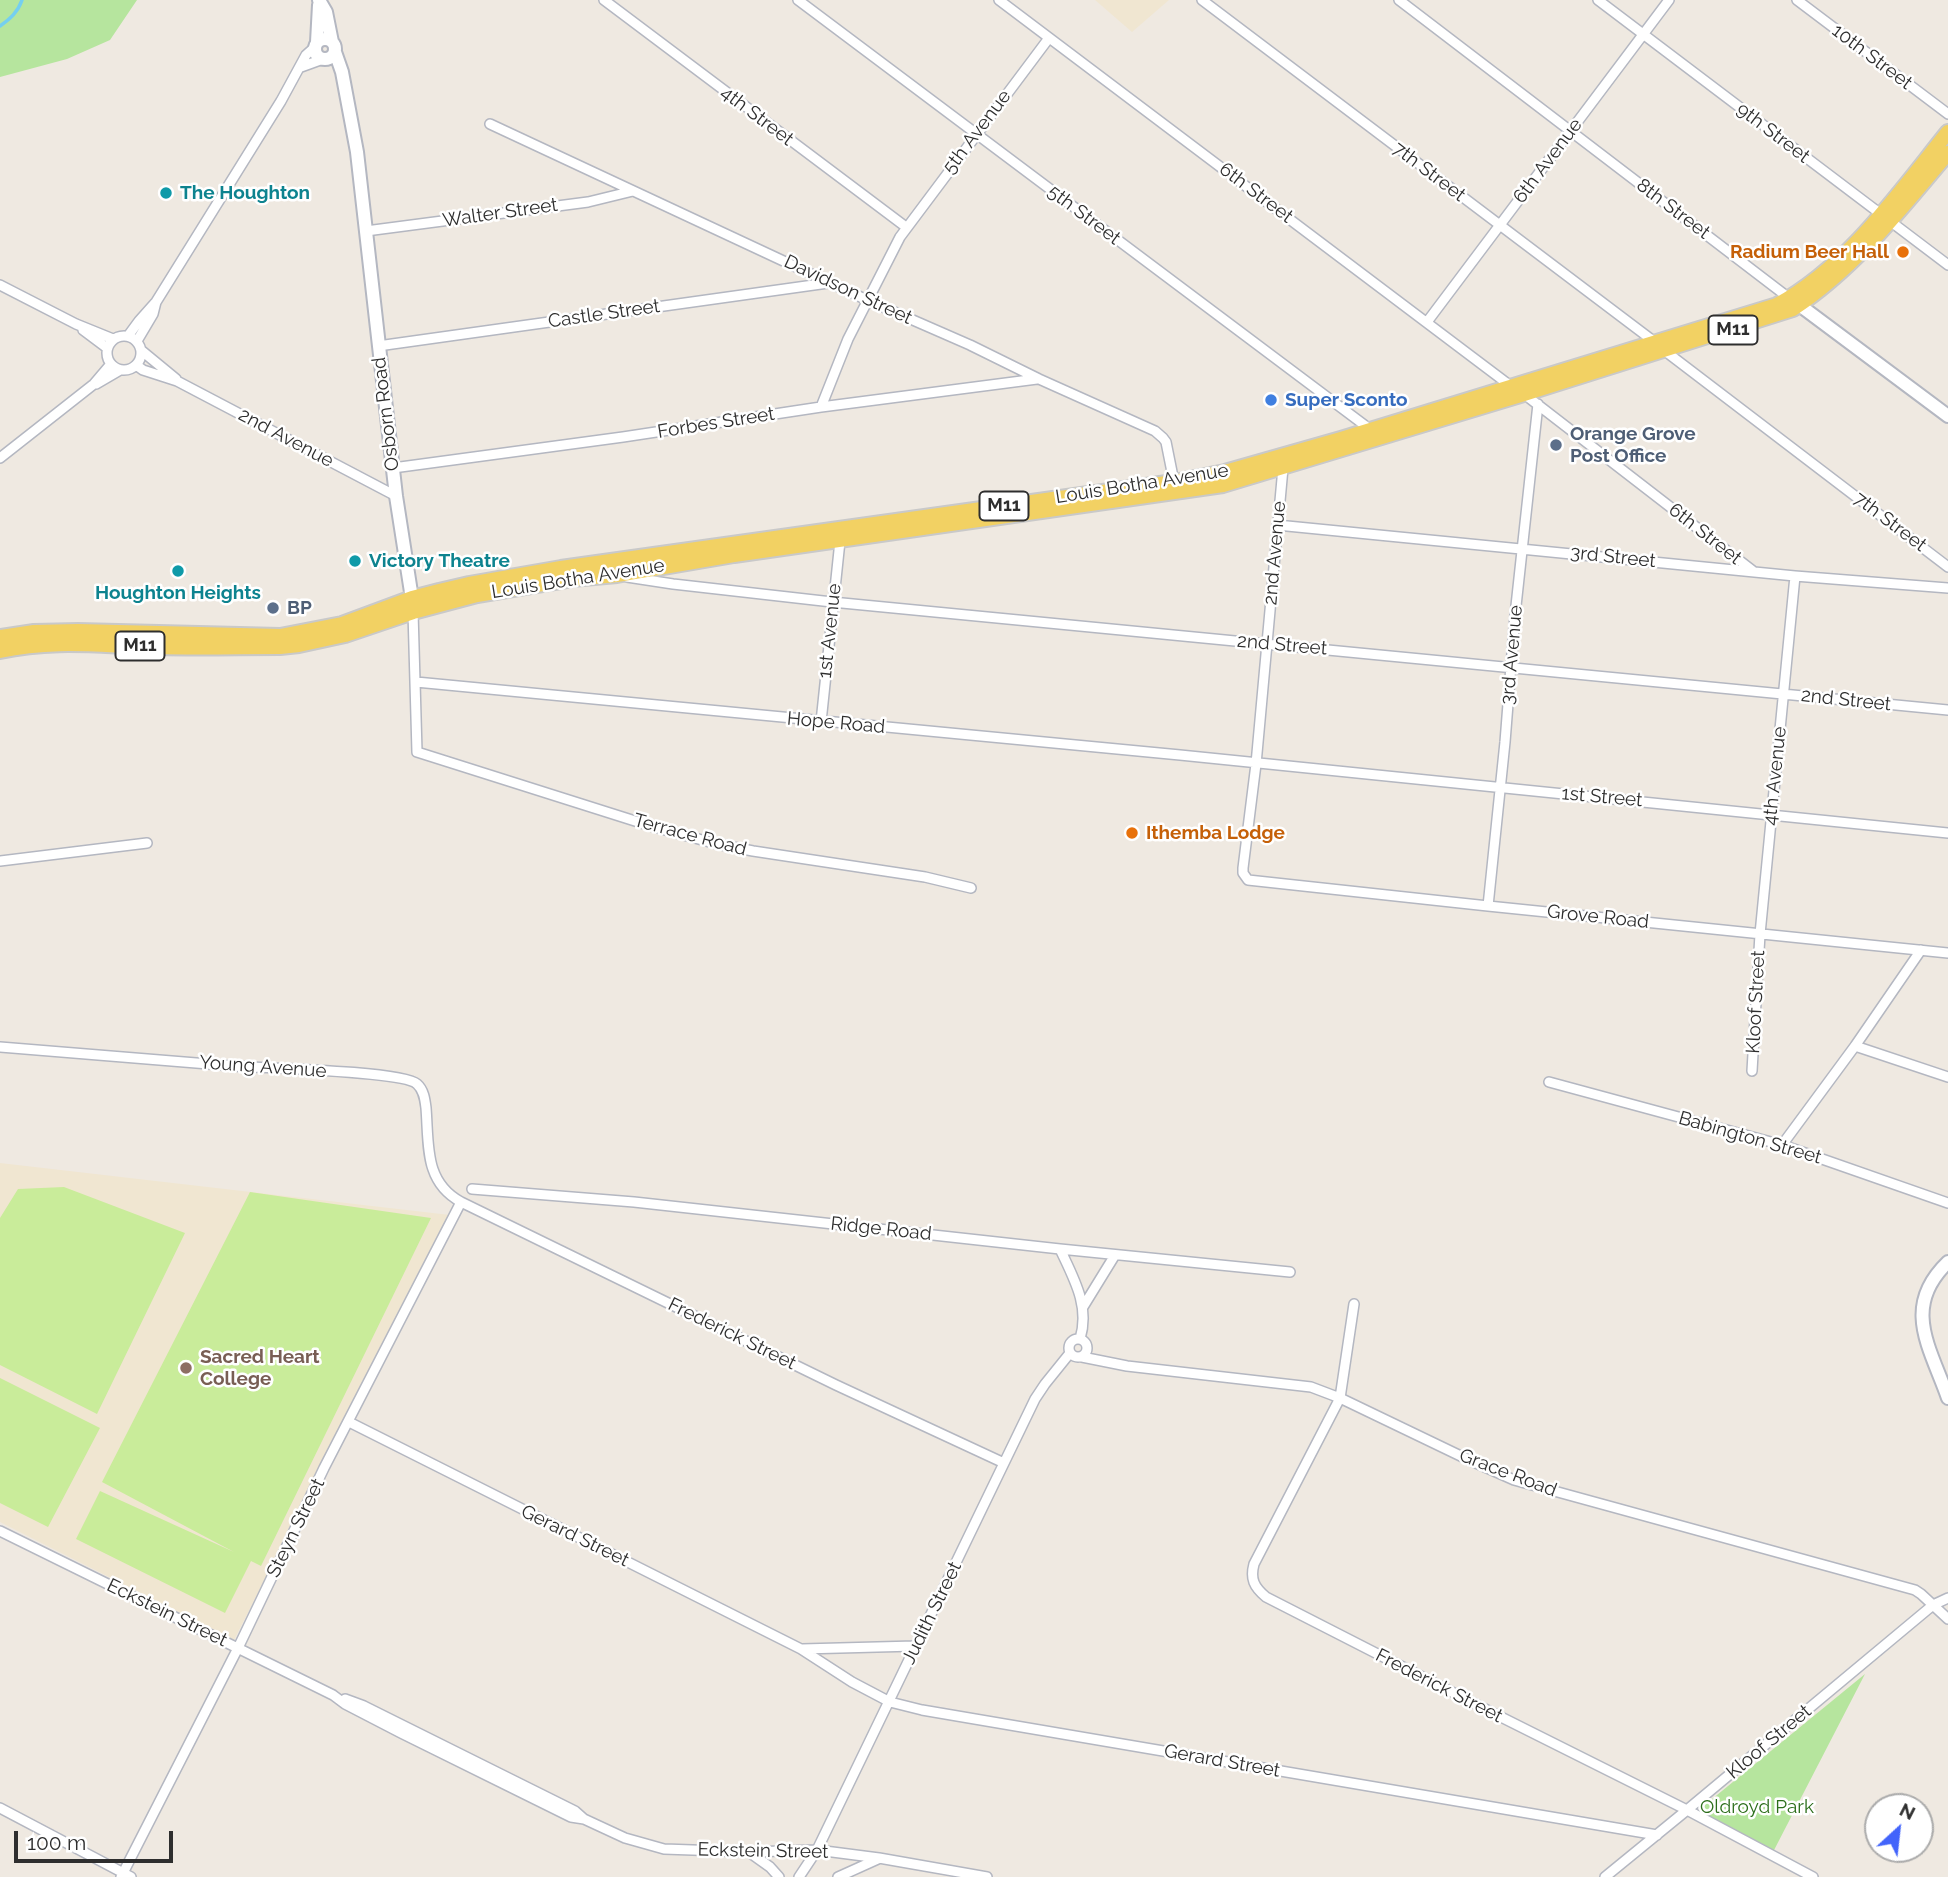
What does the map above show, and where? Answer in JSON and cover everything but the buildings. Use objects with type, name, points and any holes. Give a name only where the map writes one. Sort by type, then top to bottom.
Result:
[{"type":"main road","name":"Louis Botha Avenue","points":[[1885,218],[1948,132]]},
{"type":"main road","name":"Louis Botha Avenue","points":[[0,637],[34,632],[78,631],[280,636],[342,624],[413,605],[572,579],[617,575],[734,555],[1206,488],[1283,468],[1794,301],[1885,218],[1948,153]]},
{"type":"main road","name":"Louis Botha Avenue","points":[[0,651],[70,643],[155,647],[290,646],[345,635],[469,583],[1174,482],[1224,472],[1518,390]]},
{"type":"street","name":"5th Street","points":[[797,0],[1371,430]]},
{"type":"street","name":"6th Street","points":[[999,0],[1538,404],[1753,571]]},
{"type":"street","name":"7th Street","points":[[1202,0],[1948,566]]},
{"type":"street","name":"8th Street","points":[[1399,0],[1948,416]]},
{"type":"street","name":"9th Street","points":[[1598,0],[1948,265]]},
{"type":"street","name":"6th Avenue","points":[[1427,322],[1669,0]]},
{"type":"street","name":"10th Street","points":[[1797,0],[1948,114]]},
{"type":"street","name":"Osborn Road","points":[[316,45],[319,1]]},
{"type":"street","name":"Osborn Road","points":[[319,1],[326,12],[330,53],[340,65],[357,152],[396,496],[413,605],[417,752]]},
{"type":"street","name":"4th Street","points":[[606,2],[906,227]]},
{"type":"street","name":"5th Avenue","points":[[821,407],[867,300],[906,227],[1049,38]]},
{"type":"street","points":[[136,343],[153,314],[156,302],[306,55],[322,39],[330,53],[301,67]]},
{"type":"street","name":"Davidson Street","points":[[490,124],[1160,434],[1166,442],[1174,482]]},
{"type":"street","name":"Walter Street","points":[[366,231],[588,202],[633,191]]},
{"type":"street","name":"Castle Street","points":[[378,346],[830,282]]},
{"type":"street","points":[[0,285],[76,324],[113,339]]},
{"type":"street","points":[[76,324],[107,348]]},
{"type":"street","points":[[120,370],[111,364],[107,348],[113,339],[118,337],[136,343]]},
{"type":"street","points":[[94,384],[120,370],[132,369],[141,356],[136,343]]},
{"type":"street","name":"2nd Avenue","points":[[136,343],[177,380]]},
{"type":"street","points":[[0,458],[94,384],[111,364]]},
{"type":"street","name":"2nd Avenue","points":[[136,365],[143,370],[177,380],[396,496]]},
{"type":"street","name":"Forbes Street","points":[[393,468],[1038,379]]},
{"type":"street","name":"3rd Avenue","points":[[1488,906],[1538,404]]},
{"type":"street","name":"2nd Avenue","points":[[1248,880],[1243,868],[1268,644],[1283,468]]},
{"type":"street","name":"3rd Street","points":[[1277,525],[1795,576],[1948,588]]},
{"type":"street","name":"1st Avenue","points":[[821,722],[840,541]]},
{"type":"street","name":"2nd Street","points":[[617,575],[832,602],[1948,710]]},
{"type":"street","name":"4th Avenue","points":[[1760,934],[1795,576]]},
{"type":"street","name":"Hope Road","points":[[416,682],[1256,764]]},
{"type":"street","name":"Terrace Road","points":[[417,752],[654,827],[717,844],[753,852],[925,877],[971,888]]},
{"type":"street","name":"1st Street","points":[[1256,764],[1948,833]]},
{"type":"street","points":[[0,861],[147,843]]},
{"type":"street","name":"Grove Road","points":[[1248,880],[1948,953]]},
{"type":"street","name":"Kloof Street","points":[[1752,1071],[1760,934]]},
{"type":"street","points":[[1783,1145],[1921,950]]},
{"type":"street","points":[[1855,1046],[1948,1077]]},
{"type":"street","name":"Young Avenue","points":[[0,1047],[368,1074],[410,1080],[420,1086],[425,1100],[430,1161],[435,1178],[449,1196],[461,1202]]},
{"type":"street","name":"Babington Street","points":[[1549,1082],[1783,1145],[1948,1203]]},
{"type":"street","name":"Ridge Road","points":[[472,1189],[634,1202],[1290,1272]]},
{"type":"street","name":"Steyn Street","points":[[125,1876],[324,1468],[461,1202]]},
{"type":"street","name":"Frederick Street","points":[[461,1202],[836,1385],[1004,1463]]},
{"type":"street","points":[[1060,1249],[1083,1307],[1084,1327],[1080,1339]]},
{"type":"street","points":[[1083,1307],[1115,1255]]},
{"type":"street","points":[[1948,1262],[1928,1288],[1921,1313],[1923,1329],[1948,1398]]},
{"type":"street","points":[[1340,1398],[1354,1304]]},
{"type":"street","points":[[1080,1339],[1087,1345],[1087,1350],[1082,1357],[1075,1357],[1068,1349],[1072,1341],[1080,1339]]},
{"type":"street","name":"Judith Street","points":[[799,1877],[817,1850],[1038,1394],[1070,1353]]},
{"type":"street","name":"Grace Road","points":[[1082,1357],[1127,1366],[1318,1389],[1514,1480],[1919,1591],[1948,1619]]},
{"type":"street","name":"Frederick Street","points":[[1340,1398],[1254,1564],[1252,1578],[1255,1587],[1266,1597],[1813,1877]]},
{"type":"street","name":"Gerard Street","points":[[349,1422],[801,1649],[852,1682],[890,1702],[922,1710],[1657,1835]]},
{"type":"street","name":"Eckstein Street","points":[[0,1531],[333,1695],[364,1706],[495,1770],[575,1811],[584,1819],[625,1838],[664,1849],[749,1852],[817,1850],[988,1877]]},
{"type":"street","points":[[1919,1591],[1948,1598]]},
{"type":"street","points":[[1933,1605],[1948,1598]]},
{"type":"street","name":"Kloof Street","points":[[1605,1877],[1933,1605]]},
{"type":"street","name":"Gerard Street","points":[[801,1649],[915,1646]]},
{"type":"street","points":[[0,1808],[125,1876]]},
{"type":"street","points":[[749,1852],[779,1877]]},
{"type":"street","points":[[838,1877],[879,1858]]},
{"type":"shaded area","points":[[1095,0],[1169,0],[1132,32]]},
{"type":"shaded area","name":"Sacred Heart College","points":[[0,1163],[450,1215],[234,1640],[0,1522]]},
{"type":"green space","points":[[0,0],[137,0],[110,40],[67,59],[0,77]]},
{"type":"green space","points":[[64,1187],[185,1233],[97,1414],[0,1365],[0,1218],[18,1189]]},
{"type":"green space","points":[[250,1192],[431,1218],[261,1566],[251,1561],[225,1613],[76,1539],[100,1491],[234,1552],[102,1482]]},
{"type":"green space","points":[[0,1378],[100,1428],[48,1527],[0,1503]]},
{"type":"green space","name":"Oldroyd Park","points":[[1865,1674],[1772,1854],[1695,1813]]},
{"type":"waterway","points":[[0,26],[13,15],[22,0]]},
{"type":"place","name":"The Houghton","points":[[166,193]]},
{"type":"place","name":"Radium Beer Hall","points":[[1903,252]]},
{"type":"place","name":"Super Sconto","points":[[1271,400]]},
{"type":"place","name":"Orange Grove Post Office","points":[[1556,445]]},
{"type":"place","name":"Victory Theatre","points":[[355,561]]},
{"type":"place","name":"Houghton Heights","points":[[178,571]]},
{"type":"place","name":"BP","points":[[273,608]]},
{"type":"place","name":"Ithemba Lodge","points":[[1132,833]]},
{"type":"place","name":"Sacred Heart College","points":[[186,1368]]}]
